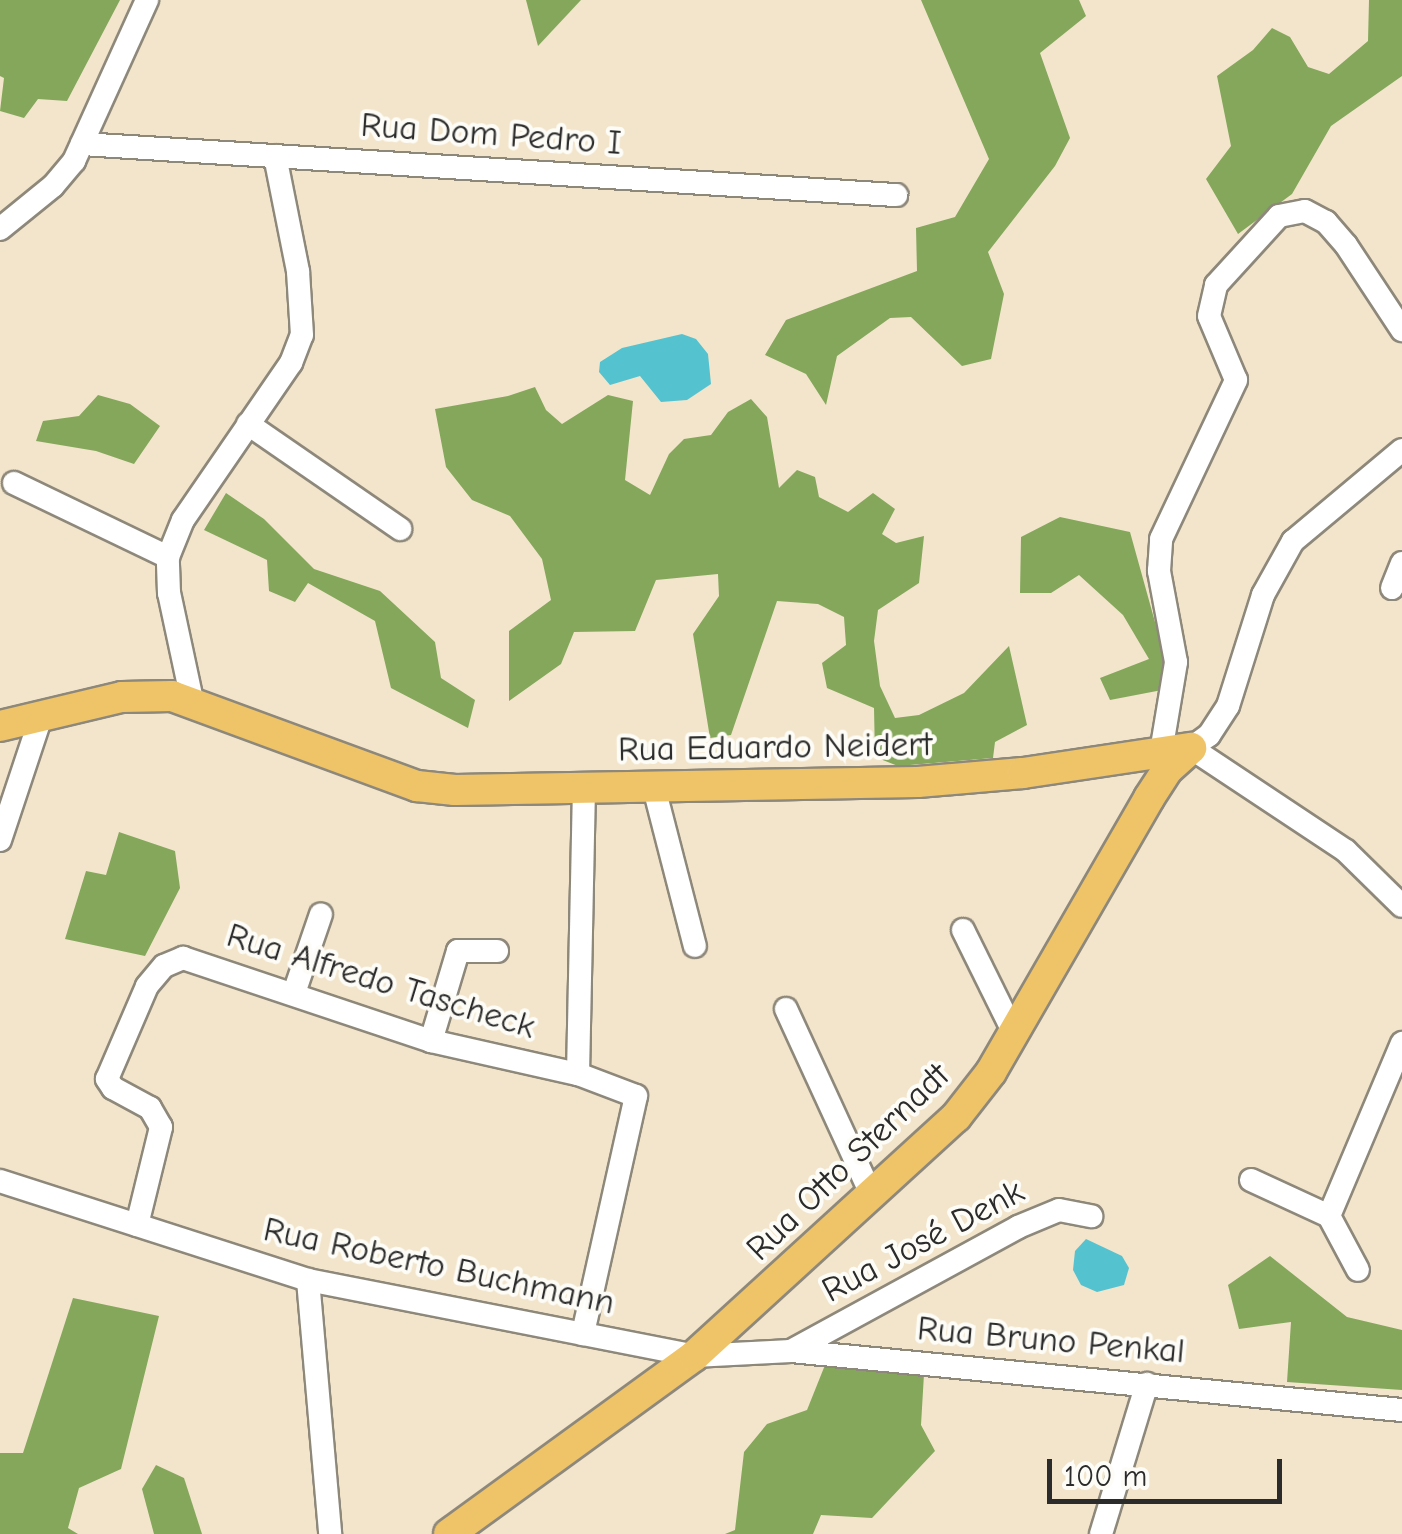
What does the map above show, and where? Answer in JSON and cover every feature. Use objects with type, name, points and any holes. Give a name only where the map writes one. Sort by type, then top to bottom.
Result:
[{"type":"main road","name":"Rua Eduardo Neidert","points":[[0,726],[138,695],[192,700],[416,786],[455,790],[968,779],[1191,748]]},
{"type":"main road","name":"Rua Otto Sternadt","points":[[449,1534],[694,1356],[971,1101],[1149,798],[1191,748]]},
{"type":"street","points":[[0,228],[66,174],[147,0]]},
{"type":"street","name":"Rua Dom Pedro I","points":[[82,144],[896,195]]},
{"type":"street","points":[[192,700],[169,592],[168,558],[189,510],[290,363],[302,336],[298,271],[275,156]]},
{"type":"street","points":[[1161,752],[1176,662],[1158,571],[1161,539],[1236,380],[1232,362],[1211,324],[1209,306],[1216,286],[1271,223],[1296,209],[1316,216],[1335,231],[1402,330]]},
{"type":"street","points":[[248,424],[400,529]]},
{"type":"street","points":[[1400,459],[1293,541],[1263,595],[1228,706],[1209,735],[1191,748],[1346,851],[1402,906]]},
{"type":"street","points":[[14,483],[168,558]]},
{"type":"street","points":[[1392,588],[1402,563]]},
{"type":"street","points":[[0,840],[42,714]]},
{"type":"street","points":[[578,1074],[584,788]]},
{"type":"street","points":[[654,788],[695,946]]},
{"type":"street","points":[[294,993],[321,914]]},
{"type":"street","points":[[963,930],[1014,1033]]},
{"type":"street","points":[[431,1041],[458,951],[497,951]]},
{"type":"street","name":"Rua Alfredo Tascheck","points":[[137,1225],[161,1127],[150,1108],[113,1088],[107,1078],[156,972],[183,958],[431,1041],[578,1074],[636,1096],[583,1334]]},
{"type":"street","points":[[786,1010],[872,1196]]},
{"type":"street","points":[[1329,1216],[1402,1043]]},
{"type":"street","points":[[1251,1180],[1329,1216],[1358,1270]]},
{"type":"street","name":"Rua Roberto Buchmann","points":[[0,1181],[308,1280],[694,1356]]},
{"type":"street","name":"Rua José Denk","points":[[791,1351],[1018,1226],[1059,1210],[1091,1216]]},
{"type":"street","points":[[308,1280],[330,1534]]},
{"type":"street","name":"Rua Bruno Penkal","points":[[694,1356],[791,1351],[1402,1410]]},
{"type":"street","points":[[1101,1534],[1147,1384]]},
{"type":"green space","points":[[0,0],[120,0],[67,101],[38,99],[24,118],[0,111],[4,78],[0,76]]},
{"type":"green space","points":[[526,0],[581,0],[538,46]]},
{"type":"green space","points":[[921,0],[1079,0],[1086,16],[1040,53],[1070,138],[1055,166],[988,252],[1004,294],[991,359],[962,366],[911,317],[890,318],[837,356],[826,405],[806,374],[765,355],[786,320],[917,271],[916,228],[955,217],[989,159]]},
{"type":"green space","points":[[1369,0],[1402,0],[1402,76],[1331,126],[1292,194],[1238,234],[1206,179],[1231,146],[1217,76],[1253,50],[1272,28],[1290,37],[1308,67],[1329,74],[1368,41]]},
{"type":"green space","points":[[535,387],[546,410],[562,424],[608,395],[633,401],[625,480],[650,495],[669,454],[684,439],[711,435],[728,412],[751,399],[767,417],[779,488],[797,470],[815,477],[819,497],[848,512],[873,493],[895,509],[882,534],[896,543],[924,536],[919,583],[878,610],[874,641],[880,686],[895,718],[919,715],[964,693],[1009,646],[1027,725],[995,742],[993,758],[898,766],[875,757],[874,708],[827,688],[822,663],[846,645],[844,617],[818,604],[777,601],[731,735],[710,738],[693,634],[719,596],[718,574],[656,580],[635,631],[574,632],[561,664],[509,701],[509,631],[551,600],[542,559],[510,516],[472,500],[446,467],[435,409]]},
{"type":"green space","points":[[98,395],[130,404],[160,426],[134,464],[96,451],[36,441],[43,421],[79,416]]},
{"type":"green space","points":[[226,493],[264,519],[314,569],[380,591],[435,642],[441,678],[475,700],[468,728],[391,688],[375,621],[308,583],[295,602],[269,591],[267,560],[204,530]]},
{"type":"green space","points":[[1060,517],[1130,532],[1165,658],[1162,690],[1110,700],[1100,678],[1149,659],[1123,615],[1079,575],[1051,593],[1020,593],[1021,537]]},
{"type":"green space","points":[[119,832],[175,851],[180,888],[145,956],[65,939],[86,871],[106,875]]},
{"type":"green space","points":[[1270,1256],[1347,1317],[1402,1330],[1402,1390],[1287,1382],[1291,1322],[1239,1329],[1228,1285]]},
{"type":"green space","points":[[73,1298],[159,1316],[121,1469],[79,1488],[68,1528],[78,1534],[0,1534],[0,1453],[23,1453]]},
{"type":"green space","points":[[825,1365],[924,1374],[921,1425],[935,1451],[872,1518],[821,1515],[813,1534],[725,1534],[735,1530],[744,1452],[767,1424],[807,1410]]},
{"type":"green space","points":[[156,1465],[184,1478],[202,1534],[154,1534],[142,1489]]},
{"type":"water","points":[[682,334],[696,339],[708,354],[711,384],[687,400],[661,402],[640,376],[610,385],[599,372],[600,362],[622,348]]},
{"type":"water","points":[[1086,1239],[1122,1256],[1129,1268],[1124,1285],[1097,1292],[1081,1285],[1073,1270],[1075,1251]]}]
